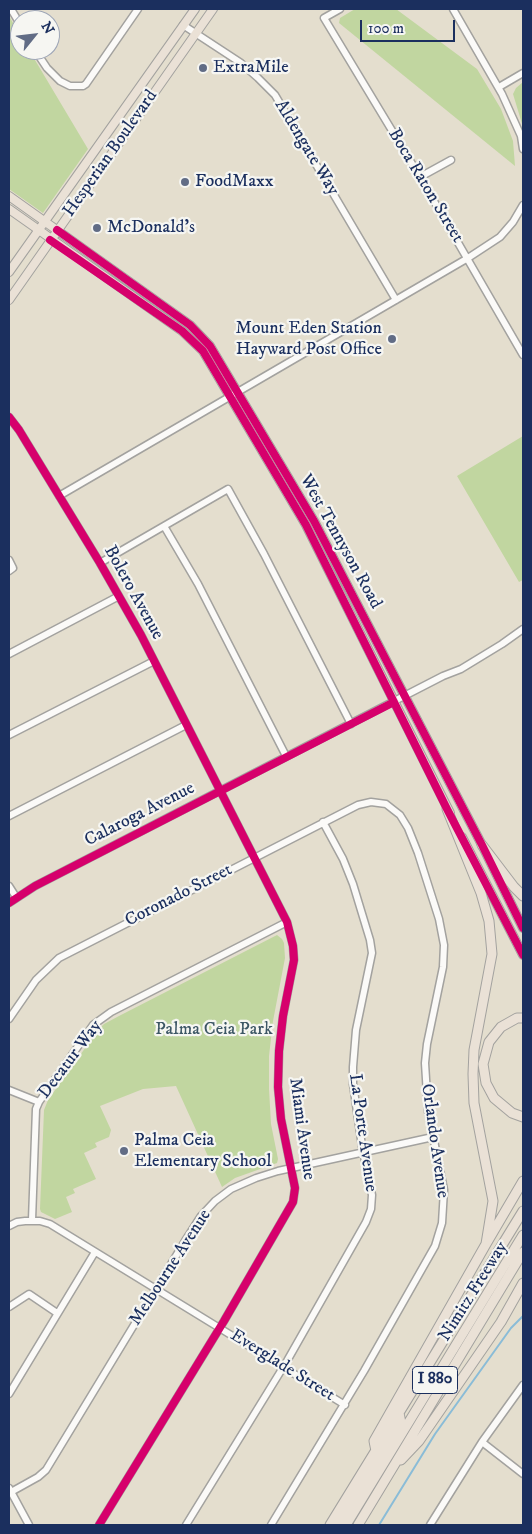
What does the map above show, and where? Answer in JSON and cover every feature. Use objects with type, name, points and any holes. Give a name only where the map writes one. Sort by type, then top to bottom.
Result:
[{"type":"highway","points":[[447,809],[481,894],[489,921],[492,954],[474,1050],[473,1074],[474,1103],[493,1201],[486,1244]]},
{"type":"highway","points":[[482,845],[523,896]]},
{"type":"highway","points":[[523,1018],[517,1018],[501,1027],[489,1042],[483,1064],[486,1084],[494,1098],[512,1113],[523,1116]]},
{"type":"highway","points":[[376,1451],[374,1441],[523,1181]]},
{"type":"highway","name":"Nimitz Freeway","points":[[330,1525],[523,1211]]},
{"type":"highway","name":"I 880","points":[[346,1525],[523,1235]]},
{"type":"highway","name":"Nimitz Freeway","points":[[358,1525],[523,1252]]},
{"type":"highway","points":[[388,1475],[419,1442],[501,1322],[523,1283]]},
{"type":"highway","points":[[501,1322],[523,1296]]},
{"type":"highway","name":"I 880","points":[[339,1525],[401,1424],[399,1413]]},
{"type":"main road","name":"Hesperian Boulevard","points":[[9,272],[195,9]]},
{"type":"main road","name":"Hesperian Boulevard","points":[[9,300],[213,9]]},
{"type":"main road","name":"West Tennyson Road","points":[[9,196],[190,325],[210,346],[314,521],[523,928]]},
{"type":"main road","name":"West Tennyson Road","points":[[9,210],[182,331],[203,351],[306,525],[447,809],[523,955]]},
{"type":"street","points":[[42,60],[60,81],[70,86],[79,87],[86,84],[138,9]]},
{"type":"street","name":"Boca Raton Street","points":[[340,9],[324,18],[468,258],[523,355]]},
{"type":"street","points":[[453,9],[498,87],[522,136],[523,149]]},
{"type":"street","name":"Aldengate Way","points":[[183,25],[250,70],[275,95],[396,300]]},
{"type":"street","points":[[498,87],[523,73]]},
{"type":"street","points":[[420,177],[451,160]]},
{"type":"street","points":[[59,496],[468,258],[500,237],[513,222],[523,205]]},
{"type":"street","name":"Bolero Avenue","points":[[9,417],[19,430],[119,596],[220,790]]},
{"type":"street","points":[[100,563],[228,489],[264,554],[351,724]]},
{"type":"street","points":[[164,526],[198,584],[286,756]]},
{"type":"street","points":[[9,560],[11,570]]},
{"type":"street","points":[[9,654],[119,596]]},
{"type":"street","name":"Calaroga Avenue","points":[[9,903],[16,897],[220,790],[475,661],[523,628]]},
{"type":"street","points":[[9,735],[154,661]]},
{"type":"street","points":[[9,816],[186,725]]},
{"type":"street","name":"Miami Avenue","points":[[99,1525],[220,1328],[293,1202],[294,1188],[281,1120],[278,1088],[279,1051],[283,1016],[294,960],[293,946],[287,922],[220,790]]},
{"type":"street","name":"Coronado Street","points":[[9,1019],[36,980],[59,958],[323,822],[358,805],[371,802]]},
{"type":"street","name":"Orlando Avenue","points":[[271,1525],[344,1405],[435,1246],[442,1223],[444,1190],[428,1111],[425,1063],[427,1044],[443,967],[444,945],[418,853],[408,828],[394,809],[386,804],[371,802]]},
{"type":"street","name":"La Porte Avenue","points":[[186,1525],[283,1367],[366,1222],[371,1209],[372,1195],[363,1153],[353,1084],[353,1067],[356,1030],[372,953],[370,940],[352,884],[342,859],[323,822]]},
{"type":"street","points":[[9,886],[16,897]]},
{"type":"street","name":"Decatur Way","points":[[32,1220],[36,1109],[93,1025],[101,1018],[287,922]]},
{"type":"street","points":[[9,1090],[39,1102]]},
{"type":"street","name":"Melbourne Avenue","points":[[10,1490],[38,1477],[46,1470],[201,1216],[216,1201],[243,1183],[290,1169],[433,1137]]},
{"type":"street","points":[[9,1226],[17,1222],[32,1220]]},
{"type":"street","name":"Everglade Street","points":[[32,1220],[50,1224],[344,1405]]},
{"type":"street","points":[[9,1394],[56,1313],[95,1252]]},
{"type":"street","points":[[9,1307],[29,1294],[56,1313]]},
{"type":"street","points":[[430,1525],[482,1442],[523,1385]]},
{"type":"street","points":[[482,1442],[523,1474]]},
{"type":"street","points":[[10,1490],[29,1525]]},
{"type":"green space","points":[[355,9],[396,9],[477,69],[501,109],[513,141],[515,166],[339,23],[340,18]]},
{"type":"green space","points":[[9,16],[10,60],[35,60],[88,149],[43,213],[9,189]]},
{"type":"green space","points":[[523,82],[523,127],[513,94],[516,88]]},
{"type":"green space","points":[[523,436],[523,580],[519,582],[457,476]]},
{"type":"green space","name":"Palma Ceia Park","points":[[277,935],[284,943],[285,958],[273,1021],[269,1056],[269,1089],[271,1124],[278,1159],[277,1163],[235,1178],[222,1187],[176,1086],[143,1089],[100,1106],[111,1130],[109,1137],[95,1143],[97,1147],[84,1153],[96,1179],[73,1189],[75,1193],[66,1197],[72,1212],[55,1219],[41,1212],[44,1110],[48,1100],[98,1030],[104,1024],[119,1016]]},
{"type":"waterway","points":[[379,1525],[435,1434],[511,1328],[523,1316]]},
{"type":"cycle path","points":[[57,230],[190,325],[210,346],[314,521],[523,928]]},
{"type":"cycle path","points":[[50,240],[182,331],[203,351],[306,525],[447,809],[523,955]]},
{"type":"cycle path","points":[[9,417],[19,430],[100,563],[141,635],[287,922],[293,946],[294,960],[283,1016],[279,1051],[278,1087],[281,1119],[295,1188],[293,1202],[224,1321],[99,1525]]},
{"type":"cycle path","points":[[9,903],[35,886],[394,702]]},
{"type":"place","name":"ExtraMile","points":[[203,68]]},
{"type":"place","name":"FoodMaxx","points":[[185,182]]},
{"type":"place","name":"McDonald's","points":[[97,228]]},
{"type":"place","name":"Mount Eden Station Hayward Post Office","points":[[392,339]]},
{"type":"place","name":"Palma Ceia Elementary School","points":[[124,1151]]}]
